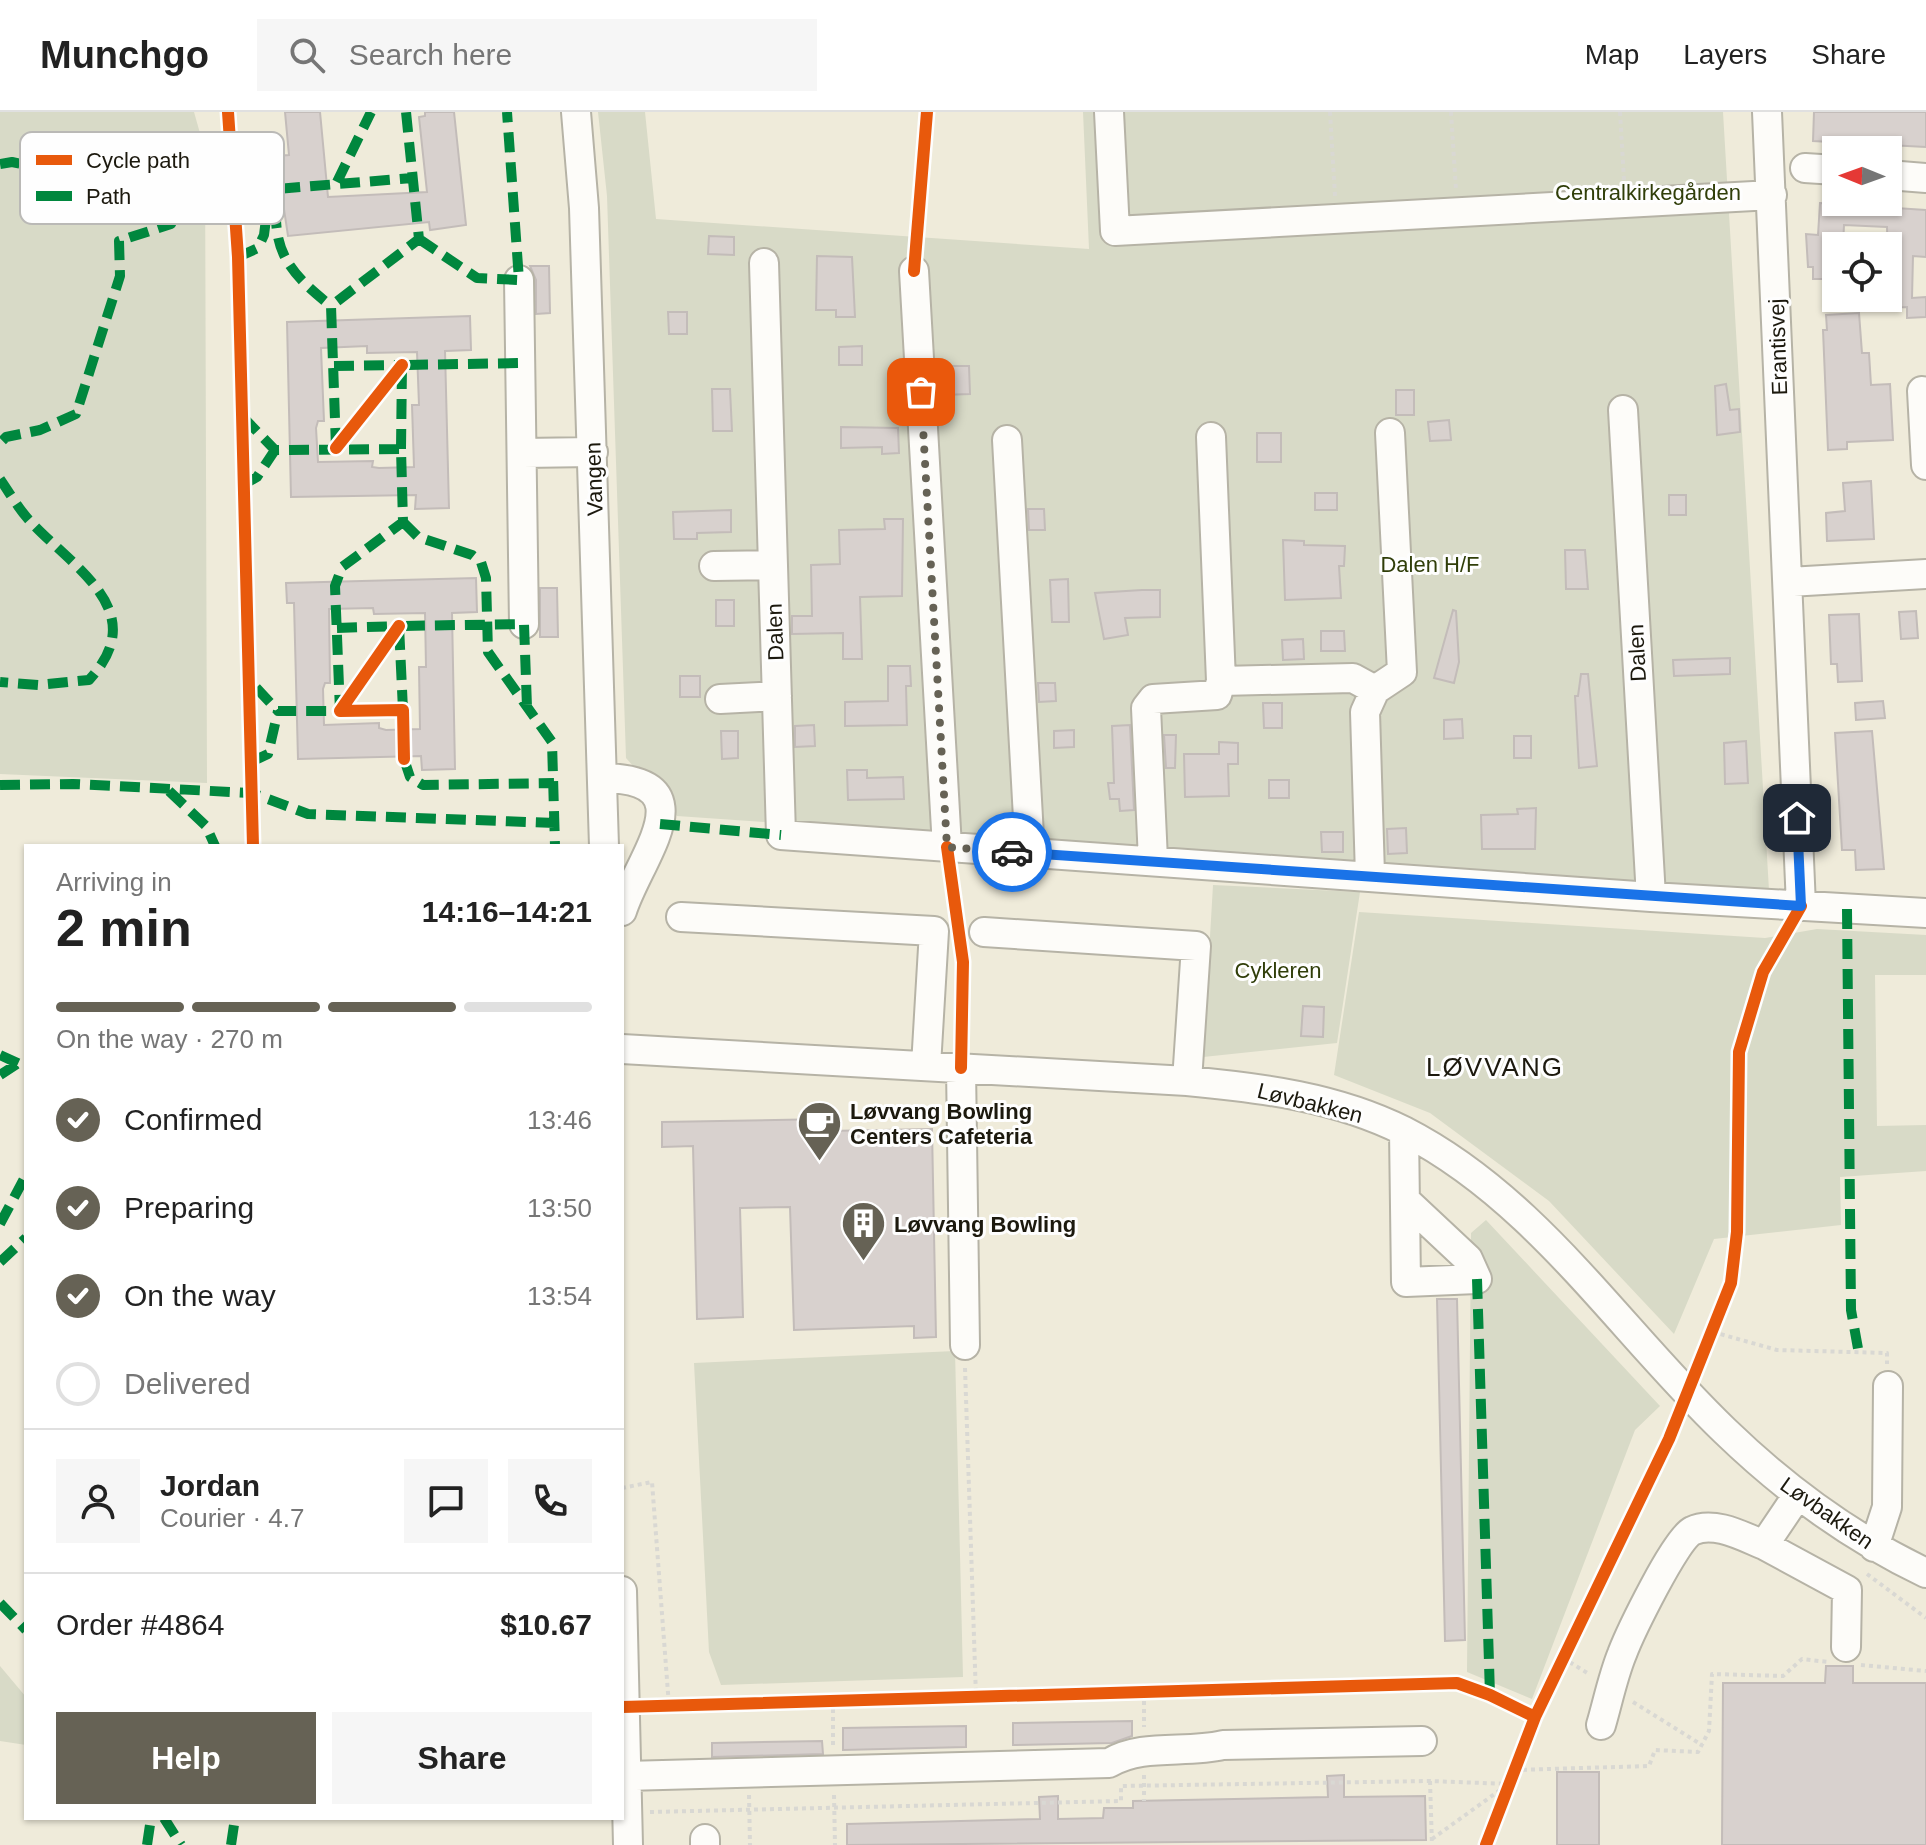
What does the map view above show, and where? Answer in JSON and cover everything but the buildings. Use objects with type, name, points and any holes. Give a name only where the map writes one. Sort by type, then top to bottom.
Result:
[{"type":"street","name":"Vangen","points":[[576,112],[584,208],[604,844]]},
{"type":"street","points":[[1109,112],[1115,231],[1772,195]]},
{"type":"street","name":"Erantisvej","points":[[1767,112],[1801,906]]},
{"type":"street","points":[[1805,168],[1822,169]]},
{"type":"street","points":[[1902,176],[1926,178]]},
{"type":"street","name":"Dalen","points":[[764,263],[781,835],[1651,897],[1926,913]]},
{"type":"street","points":[[914,271],[947,847]]},
{"type":"street","points":[[519,280],[524,624]]},
{"type":"street","points":[[1922,391],[1926,465]]},
{"type":"street","name":"Dalen","points":[[1623,410],[1651,897]]},
{"type":"street","points":[[1370,875],[1365,712],[1375,690],[1402,672],[1390,433]]},
{"type":"street","points":[[1153,860],[1146,708],[1153,699],[1217,695],[1221,681],[1211,437]]},
{"type":"street","points":[[1007,440],[1030,854]]},
{"type":"street","points":[[523,453],[593,452]]},
{"type":"street","points":[[714,566],[773,565]]},
{"type":"street","points":[[1789,582],[1926,574]]},
{"type":"street","points":[[1221,681],[1353,678],[1375,690]]},
{"type":"street","points":[[720,699],[777,696]]},
{"type":"street","points":[[602,778],[634,779],[647,785],[657,795],[662,809],[653,846],[624,907]]},
{"type":"street","points":[[681,917],[934,931],[926,1066]]},
{"type":"street","points":[[984,932],[1196,946],[1187,1081]]},
{"type":"street","name":"Løvbakken","points":[[624,1049],[1187,1081],[1273,1089],[1345,1107],[1404,1131],[1466,1170],[1523,1214],[1723,1429],[1797,1496],[1874,1547],[1926,1573]]},
{"type":"street","points":[[961,1068],[965,1345]]},
{"type":"street","points":[[1404,1131],[1405,1200]]},
{"type":"street","points":[[1874,1547],[1887,1507],[1888,1386]]},
{"type":"street","points":[[1764,1545],[1797,1496]]},
{"type":"street","points":[[1601,1725],[1622,1654],[1676,1547],[1692,1531],[1732,1531],[1847,1590],[1848,1658]]},
{"type":"street","points":[[624,1684],[628,1845]]},
{"type":"street","points":[[626,1776],[1109,1763],[1127,1753],[1202,1750],[1223,1745],[1422,1741]]},
{"type":"path","points":[[1330,112],[1336,219]]},
{"type":"path","points":[[1451,112],[1457,212]]},
{"type":"path","points":[[1620,112],[1626,202]]},
{"type":"path","points":[[1708,1346],[1716,1326],[1777,1350],[1887,1353],[1888,1386]]},
{"type":"path","points":[[965,1345],[976,1697]]},
{"type":"path","points":[[624,1488],[652,1482],[669,1706]]},
{"type":"path","points":[[1874,1547],[1861,1569],[1926,1618]]},
{"type":"path","points":[[1515,1770],[1649,1766],[1655,1750],[1698,1752],[1709,1731],[1712,1674],[1783,1676],[1802,1659],[1848,1658],[1926,1671]]},
{"type":"path","points":[[748,1772],[750,1845]]},
{"type":"path","points":[[1430,1781],[1432,1842]]},
{"type":"path","points":[[625,1808],[749,1810],[1121,1801],[1121,1786],[1430,1781],[1509,1784],[1432,1842]]},
{"type":"green space","points":[[0,112],[194,112],[200,132],[20,132],[20,224],[205,224],[207,783],[0,774]]},
{"type":"green space","name":"Dalen H/F","points":[[598,112],[645,112],[656,219],[1089,249],[1083,112],[1723,112],[1769,890],[677,816],[626,758],[607,196]]},
{"type":"green space","name":"Cykleren","points":[[1213,885],[1360,892],[1337,1043],[1203,1057]]},
{"type":"green space","points":[[1359,912],[1765,938],[1817,929],[1926,935],[1926,975],[1875,975],[1877,1126],[1926,1125],[1926,1171],[1840,1177],[1841,1225],[1714,1239],[1674,1334],[1549,1201],[1430,1113],[1334,1075]]},
{"type":"green space","points":[[1486,1220],[1660,1406],[1635,1430],[1532,1699],[1467,1672],[1471,1233]]},
{"type":"green space","points":[[955,1351],[963,1677],[721,1685],[709,1652],[694,1363]]},
{"type":"green space","points":[[0,1666],[24,1695],[24,1745],[0,1741]]},
{"type":"marked path","points":[[337,182],[371,112]]},
{"type":"marked path","points":[[336,448],[331,306],[419,239],[406,112]]},
{"type":"marked path","points":[[419,239],[477,278],[519,280],[507,112]]},
{"type":"marked path","points":[[0,164],[20,164]]},
{"type":"marked path","points":[[284,188],[412,178]]},
{"type":"marked path","points":[[0,443],[6,437],[40,430],[76,414],[120,276],[119,241],[171,224]]},
{"type":"marked path","points":[[238,257],[258,248],[265,224]]},
{"type":"marked path","points":[[276,224],[289,264],[331,306]]},
{"type":"marked path","points":[[401,449],[402,365],[521,363]]},
{"type":"marked path","points":[[334,366],[402,365]]},
{"type":"marked path","points":[[243,417],[275,450],[401,449],[403,522],[342,567],[335,586],[340,711],[278,711],[248,679]]},
{"type":"marked path","points":[[243,485],[257,477],[275,450]]},
{"type":"marked path","points":[[0,479],[29,520],[100,592],[110,612],[113,633],[107,655],[89,680],[38,685],[0,682]]},
{"type":"marked path","points":[[403,522],[418,537],[472,555],[481,562],[486,578],[488,652],[552,742],[555,844]]},
{"type":"marked path","points":[[403,710],[399,626],[524,624],[527,707]]},
{"type":"marked path","points":[[337,628],[399,626]]},
{"type":"marked path","points":[[251,762],[268,754],[278,711]]},
{"type":"marked path","points":[[404,759],[410,777],[423,785],[554,783]]},
{"type":"marked path","points":[[0,785],[73,784],[252,793],[308,814],[555,823]]},
{"type":"marked path","points":[[169,791],[206,826],[214,844]]},
{"type":"marked path","points":[[660,824],[781,835]]},
{"type":"marked path","points":[[1847,909],[1851,1310],[1859,1354]]},
{"type":"marked path","points":[[0,1055],[24,1066]]},
{"type":"marked path","points":[[0,1075],[17,1064]]},
{"type":"marked path","points":[[0,1224],[24,1179]]},
{"type":"marked path","points":[[0,1262],[24,1240]]},
{"type":"marked path","points":[[1477,1279],[1490,1695]]},
{"type":"marked path","points":[[0,1603],[24,1628]]},
{"type":"marked path","points":[[147,1845],[151,1820]]},
{"type":"marked path","points":[[165,1820],[181,1845]]},
{"type":"marked path","points":[[231,1845],[235,1820]]},
{"type":"cycle path","points":[[228,112],[229,132]]},
{"type":"cycle path","points":[[914,271],[927,112]]},
{"type":"cycle path","points":[[236,224],[253,844]]},
{"type":"cycle path","points":[[336,448],[402,365]]},
{"type":"cycle path","points":[[340,711],[399,626]]},
{"type":"cycle path","points":[[340,711],[403,710],[404,759]]},
{"type":"cycle path","points":[[947,847],[963,962],[961,1068]]},
{"type":"cycle path","points":[[1486,1845],[1535,1717],[1669,1439],[1731,1283],[1737,1232],[1739,1052],[1763,972],[1801,906]]},
{"type":"cycle path","points":[[624,1707],[1457,1683],[1535,1717]]},
{"type":"way so far","points":[[921,392],[947,847],[1012,852]]},
{"type":"place","name":"Løvvang Bowling Centers Cafeteria","points":[[819,1163]]},
{"type":"place","name":"Løvvang Bowling","points":[[863,1263]]},
{"type":"district","name":"LØVVANG","points":[[1495,1067]]},
{"type":"route","points":[[1012,852],[1801,906],[1797,818]]},
{"type":"park label","name":"Centralkirkegården","points":[[1648,192]]}]
